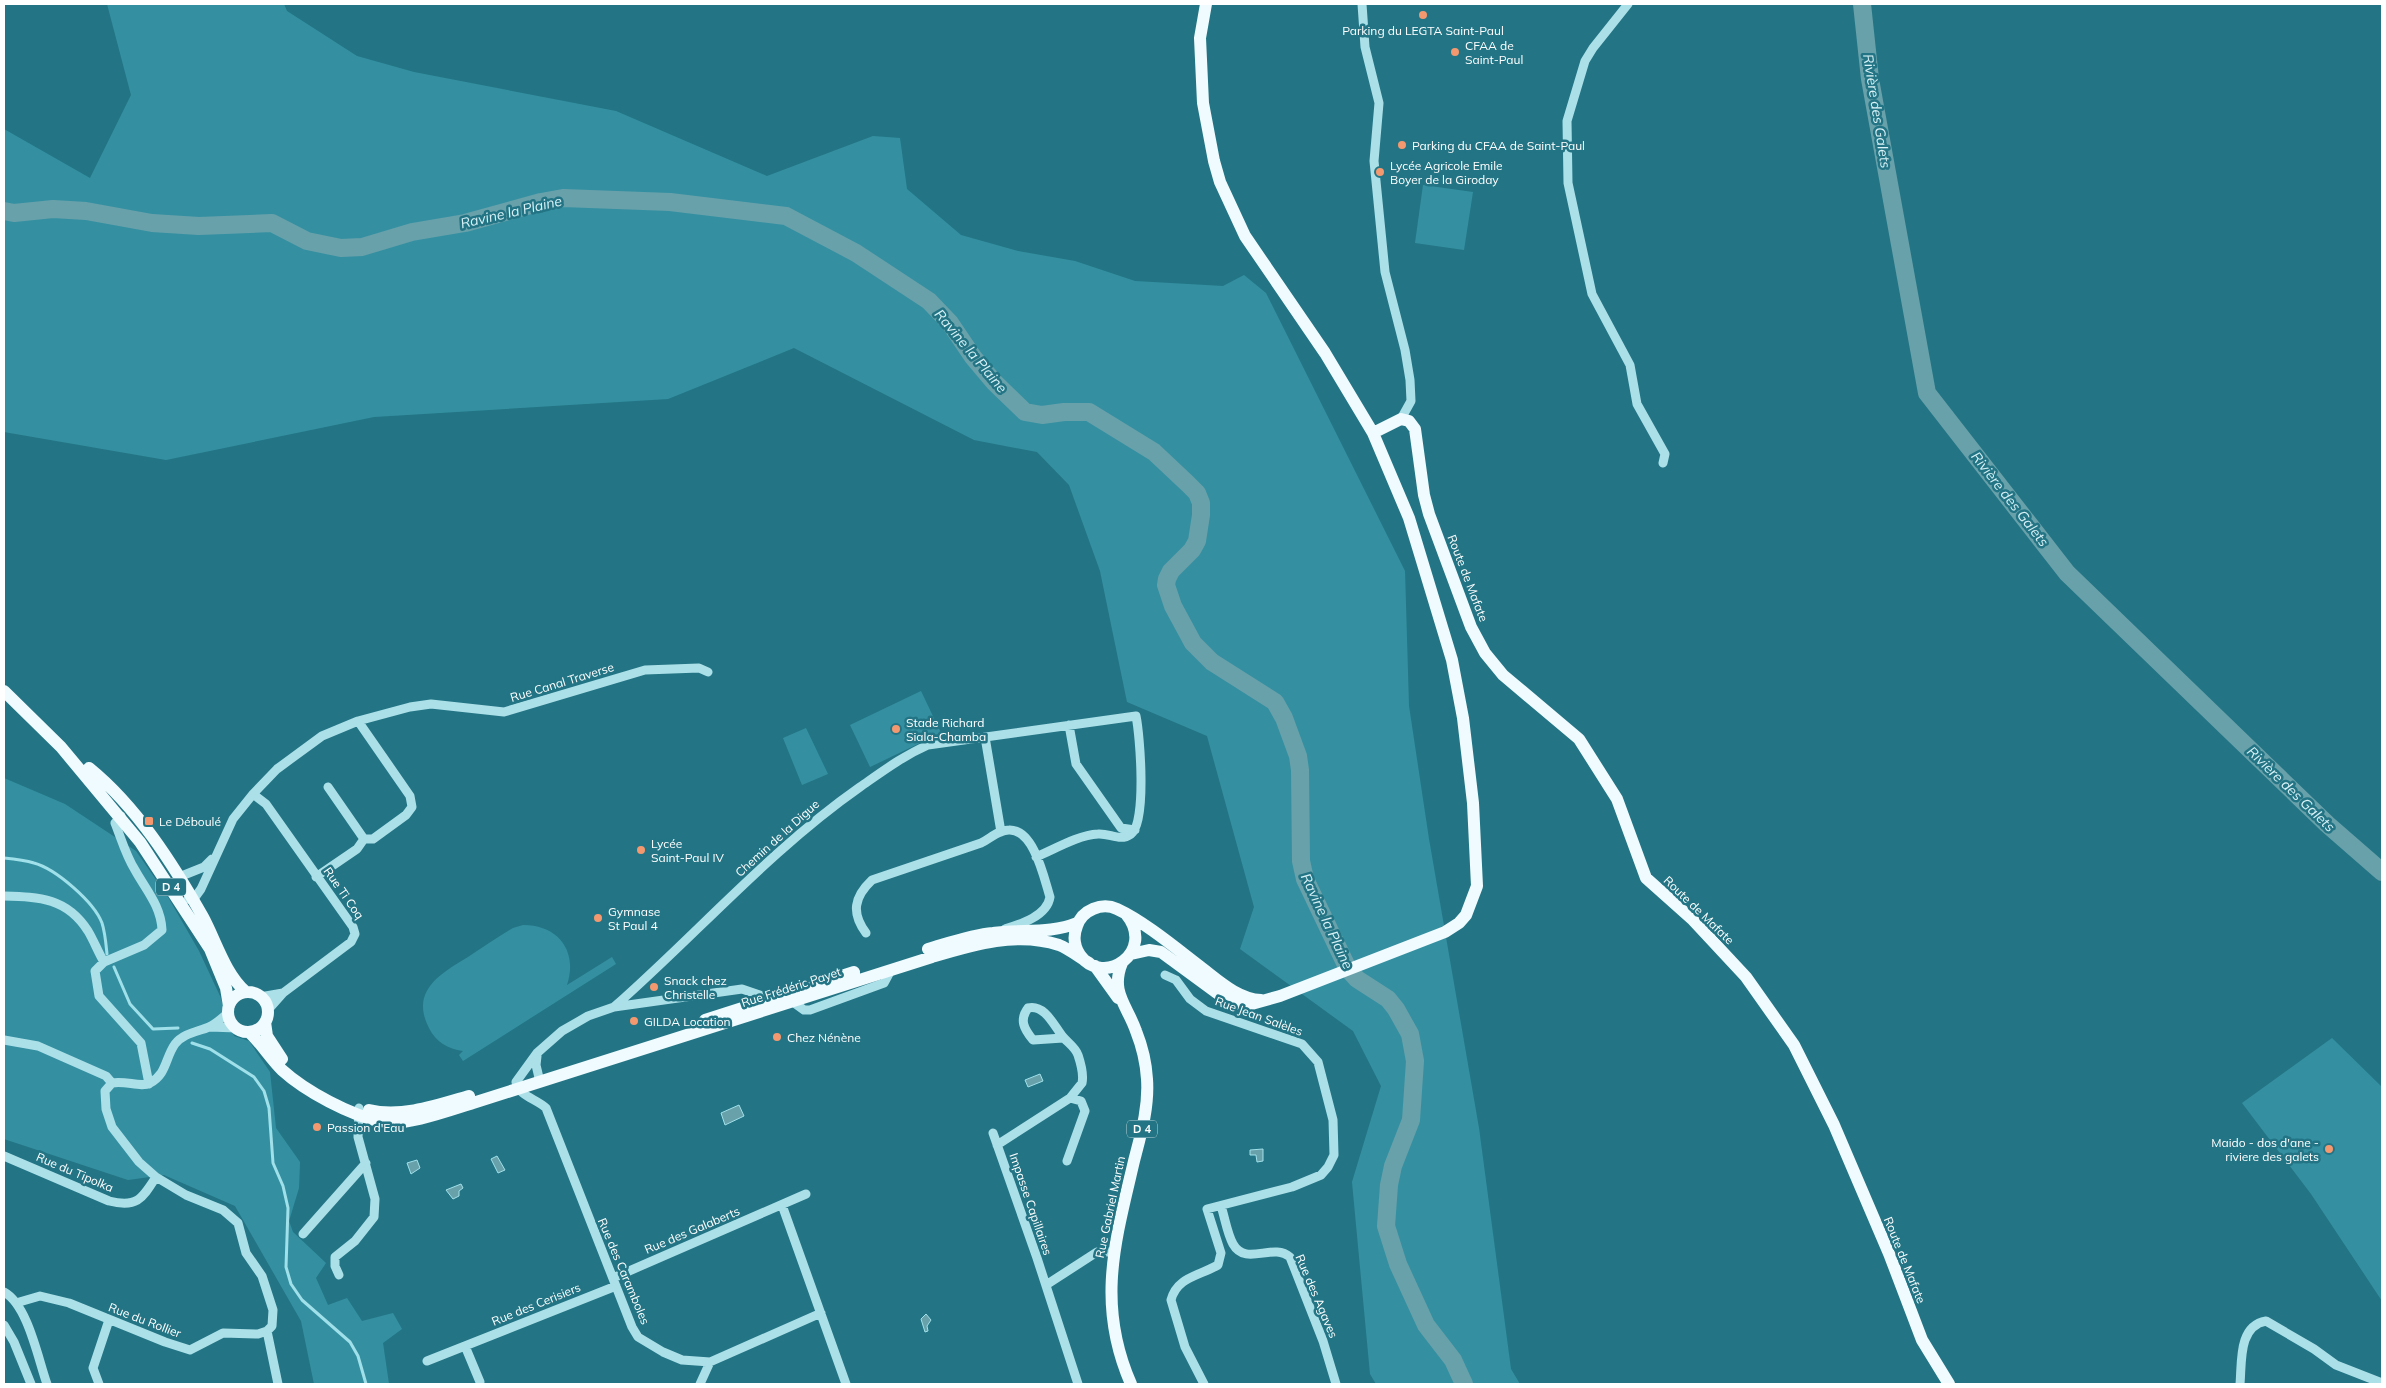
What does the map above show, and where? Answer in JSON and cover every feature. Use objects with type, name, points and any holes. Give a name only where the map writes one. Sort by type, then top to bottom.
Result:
[{"type":"main road","points":[[1206,4],[1200,38],[1203,103],[1214,161],[1230,207],[1245,236],[1325,353],[1373,433],[1409,518],[1452,660],[1464,727],[1473,803],[1477,886],[1473,900],[1463,919],[1445,932],[1432,938],[1265,1001],[1248,1005],[1235,1003],[1221,996],[1180,965],[1155,950],[1126,959],[1111,967],[1092,964],[1080,956],[1075,945],[1074,934],[1077,923],[1084,914],[1094,908],[1105,906],[1116,908],[1172,945],[1233,990],[1256,1000],[1265,1001]]},
{"type":"main road","points":[[1373,433],[1401,419]]},
{"type":"main road","name":"Route de Mafate","points":[[1401,419],[1409,421],[1415,430],[1424,495],[1471,627],[1485,653],[1503,675],[1579,739],[1617,799],[1646,878],[1692,920],[1746,977],[1794,1045],[1834,1125],[1890,1256],[1922,1340],[1949,1384]]},
{"type":"main road","name":"D 4","points":[[4,691],[62,747],[121,816],[177,896],[218,966],[226,988],[232,1024],[236,1028]]},
{"type":"main road","name":"D 4","points":[[62,747],[96,774],[138,819],[193,900],[236,984],[246,992]]},
{"type":"main road","points":[[1126,914],[1136,934],[1136,945],[1126,959]]},
{"type":"main road","name":"Rue Frédéric Payet","points":[[358,1110],[382,1113],[405,1111],[517,1086],[774,1003],[948,943],[993,933],[1055,931],[1077,923]]},
{"type":"main road","name":"Rue Frédéric Payet","points":[[774,1003],[793,1002],[983,943],[1019,940],[1059,945],[1092,964]]},
{"type":"main road","name":"Rue Gabriel Martin","points":[[1126,959],[1117,984],[1125,1008],[1136,1030],[1144,1056],[1147,1080],[1147,1102],[1113,1252],[1111,1293],[1114,1332],[1122,1364],[1131,1384]]},
{"type":"main road","name":"Rue Gabriel Martin","points":[[1092,964],[1125,1008]]},
{"type":"main road","points":[[228,1009],[236,996],[246,992],[260,997]]},
{"type":"main road","name":"D 4","points":[[260,997],[266,1017],[267,1036],[286,1065],[300,1078],[358,1110]]},
{"type":"main road","points":[[236,1028],[249,1032],[255,1030],[266,1017]]},
{"type":"main road","name":"D 4","points":[[249,1032],[281,1069],[295,1080],[327,1101],[358,1110]]},
{"type":"street","points":[[1362,4],[1365,47],[1379,103],[1374,161],[1383,263],[1405,350],[1410,380],[1411,401],[1401,419]]},
{"type":"street","points":[[1628,4],[1585,61],[1567,121],[1568,183],[1572,210],[1584,252],[1592,294],[1630,365],[1637,404],[1665,454],[1663,463]]},
{"type":"street","name":"Rue Canal Traverse","points":[[193,900],[201,888],[233,820],[253,794],[294,755],[322,736],[358,721],[410,707],[431,704],[504,712],[645,670],[699,668],[708,672]]},
{"type":"street","name":"Chemin de la Digue","points":[[614,1007],[795,837],[832,807],[907,754],[928,745],[1136,716],[1140,792],[1136,830]]},
{"type":"street","points":[[358,721],[410,796],[412,802],[410,811],[406,815],[372,839],[364,839]]},
{"type":"street","points":[[1068,726],[1076,764],[1121,828],[1119,838]]},
{"type":"street","points":[[985,737],[1001,832]]},
{"type":"street","points":[[328,787],[364,839]]},
{"type":"street","name":"Rue Ti Coq","points":[[253,794],[266,804],[352,927],[355,938],[283,993],[266,1017]]},
{"type":"street","points":[[121,816],[115,823],[117,829],[134,869],[153,898],[162,920],[162,930],[144,945],[104,962],[95,971],[99,996],[141,1043],[149,1084]]},
{"type":"street","points":[[1121,828],[1136,830]]},
{"type":"street","points":[[866,933],[858,922],[857,906],[862,892],[872,880],[981,843],[1001,832],[1010,830],[1025,835],[1036,857],[1050,897],[1049,904],[1033,918],[993,933]]},
{"type":"street","points":[[1036,857],[1089,836],[1100,834],[1119,838],[1125,837],[1136,830]]},
{"type":"street","points":[[316,877],[357,849],[364,839]]},
{"type":"street","name":"Rue Canal Traverse","points":[[179,877],[204,867],[214,857]]},
{"type":"street","points":[[179,877],[177,896],[193,900]]},
{"type":"street","points":[[4,896],[34,897],[53,901],[70,911],[89,933],[104,962]]},
{"type":"street","points":[[1165,975],[1176,980],[1180,965],[1172,945]]},
{"type":"street","name":"Rue Jean Salèles","points":[[1176,980],[1190,999],[1206,1010],[1302,1044],[1318,1062],[1333,1120],[1334,1155],[1328,1167],[1321,1175],[1292,1187],[1207,1209],[1221,1253],[1218,1265],[1184,1280],[1172,1293],[1170,1300],[1185,1347],[1204,1384]]},
{"type":"street","name":"Chemin de la Digue","points":[[517,1086],[537,1053],[558,1034],[575,1023],[614,1007],[742,989],[774,1003]]},
{"type":"street","name":"Rue Ti Coq","points":[[260,997],[283,993]]},
{"type":"street","points":[[997,1145],[1070,1098],[1079,1089],[1083,1076],[1077,1054],[1048,1016],[1040,1009],[1028,1008],[1023,1020],[1023,1026],[1033,1040],[1064,1038]]},
{"type":"street","points":[[210,1027],[228,1009]]},
{"type":"street","points":[[236,1028],[210,1027],[188,1033],[176,1043],[162,1075],[149,1084],[140,1085],[123,1080],[112,1083],[105,1091],[106,1109],[112,1127],[139,1162],[156,1177],[186,1195],[223,1210],[238,1223],[246,1253],[262,1276],[273,1310],[272,1326],[267,1332],[278,1384]]},
{"type":"street","points":[[4,1040],[38,1046],[106,1076],[112,1083]]},
{"type":"street","points":[[537,1053],[539,1078]]},
{"type":"street","name":"Rue des Caramboles","points":[[517,1086],[546,1108],[632,1327],[638,1337],[663,1352],[682,1360],[710,1362],[821,1313]]},
{"type":"street","points":[[1067,1161],[1085,1111],[1081,1101],[1070,1098]]},
{"type":"street","points":[[339,1275],[335,1266],[336,1257],[355,1241],[374,1218],[375,1199],[358,1137],[358,1110]]},
{"type":"street","name":"Impasse Capillaires","points":[[993,1133],[1046,1284],[1066,1352],[1078,1384]]},
{"type":"street","name":"Rue du Tipolka","points":[[4,1156],[110,1201],[124,1205],[136,1202],[143,1196],[156,1177]]},
{"type":"street","points":[[302,1234],[366,1163]]},
{"type":"street","name":"Rue des Galaberts","points":[[615,1282],[806,1194]]},
{"type":"street","points":[[782,1205],[846,1384]]},
{"type":"street","name":"Rue des Agaves","points":[[1221,1206],[1233,1243],[1240,1252],[1248,1255],[1278,1250],[1290,1257],[1324,1341],[1336,1384]]},
{"type":"street","points":[[1046,1284],[1097,1252],[1113,1252]]},
{"type":"street","name":"Rue des Cerisiers","points":[[427,1361],[615,1282]]},
{"type":"street","points":[[4,1292],[16,1303],[30,1330],[48,1384]]},
{"type":"street","name":"Rue du Rollier","points":[[16,1303],[40,1296],[69,1303],[190,1350],[224,1333],[258,1334],[267,1332]]},
{"type":"street","points":[[99,1384],[93,1368],[109,1320]]},
{"type":"street","points":[[2240,1384],[2247,1332],[2256,1322],[2266,1321],[2314,1349],[2336,1366],[2382,1383]]},
{"type":"street","points":[[4,1325],[14,1342],[31,1384]]},
{"type":"street","points":[[465,1346],[480,1382]]},
{"type":"street","points":[[700,1384],[710,1362]]},
{"type":"shaded area","points":[[107,4],[284,4],[287,11],[357,56],[414,72],[616,111],[767,176],[873,136],[900,138],[907,189],[961,235],[1018,251],[1075,261],[1135,281],[1223,286],[1244,275],[1266,293],[1405,571],[1409,706],[1429,839],[1479,1128],[1511,1369],[1520,1384],[1376,1384],[1370,1374],[1352,1182],[1381,1086],[1353,1031],[1240,949],[1254,907],[1207,736],[1127,702],[1100,571],[1069,485],[1037,452],[974,440],[794,348],[668,399],[374,417],[166,460],[4,432],[4,129],[90,178],[131,95]]},
{"type":"shaded area","points":[[1423,185],[1473,192],[1464,250],[1415,243]]},
{"type":"shaded area","name":"Stade Richard Siala-Chamba","points":[[921,691],[941,733],[870,767],[850,725]]},
{"type":"shaded area","points":[[806,728],[828,774],[802,785],[783,738]]},
{"type":"shaded area","points":[[4,778],[65,804],[136,851],[168,897],[199,951],[220,996],[234,1036],[249,1041],[270,1072],[276,1128],[300,1162],[299,1188],[289,1221],[293,1232],[326,1263],[316,1278],[328,1305],[347,1298],[362,1321],[393,1313],[402,1329],[383,1343],[389,1384],[314,1384],[301,1321],[235,1206],[164,1175],[128,1180],[4,1139]]},
{"type":"shaded area","points":[[523,925],[536,926],[547,930],[556,935],[563,943],[570,962],[567,985],[612,957],[616,964],[463,1061],[459,1055],[463,1051],[452,1049],[443,1044],[429,1028],[424,1015],[423,1004],[426,994],[438,977],[447,970],[513,928]]},
{"type":"shaded area","name":"Maido - dos d'ane - riviere des galets","points":[[2332,1038],[2382,1087],[2382,1301],[2311,1194],[2242,1103]]},
{"type":"shaded area","points":[[1040,1074],[1043,1081],[1028,1087],[1025,1080]]},
{"type":"shaded area","points":[[739,1105],[744,1116],[725,1125],[721,1113]]},
{"type":"shaded area","points":[[1263,1149],[1263,1161],[1257,1162],[1256,1155],[1250,1155],[1250,1150]]},
{"type":"shaded area","points":[[497,1156],[505,1170],[498,1173],[491,1159]]},
{"type":"shaded area","points":[[417,1160],[420,1168],[411,1174],[407,1163]]},
{"type":"shaded area","points":[[461,1184],[463,1188],[459,1191],[459,1196],[453,1199],[446,1190]]},
{"type":"shaded area","points":[[926,1314],[931,1320],[927,1326],[928,1331],[925,1332],[921,1319]]},
{"type":"waterway","name":"Rivière des Galets","points":[[1862,4],[1870,79],[1927,393],[2067,573],[2327,824],[2382,872]]},
{"type":"waterway","name":"Ravine la Plaine","points":[[4,211],[14,213],[53,209],[86,211],[152,223],[199,226],[272,223],[307,241],[341,248],[362,247],[412,232],[465,223],[541,202],[563,198],[670,202],[786,216],[856,253],[929,301],[950,323],[973,357],[994,382],[1025,412],[1042,415],[1064,412],[1089,412],[1154,452],[1197,493],[1201,503],[1197,541],[1192,550],[1171,571],[1167,579],[1166,585],[1173,606],[1193,643],[1212,662],[1275,702],[1284,718],[1298,756],[1300,770],[1301,861],[1305,879],[1348,969],[1357,979],[1388,999],[1410,1034],[1415,1061],[1411,1120],[1393,1166],[1389,1185],[1386,1226],[1398,1264],[1426,1325],[1453,1360],[1464,1384]]},
{"type":"waterway","points":[[4,858],[43,866],[63,879],[83,896],[102,923],[107,954]]},
{"type":"waterway","points":[[114,967],[130,1004],[153,1029],[178,1028]]},
{"type":"waterway","points":[[192,1043],[210,1049],[254,1077],[264,1091],[269,1108],[273,1163],[283,1186],[288,1208],[286,1267],[291,1284],[302,1300],[350,1342],[358,1356],[366,1384]]},
{"type":"place","name":"Parking du LEGTA Saint-Paul","points":[[1423,15]]},
{"type":"place","name":"CFAA de Saint-Paul","points":[[1455,52]]},
{"type":"place","name":"Parking du CFAA de Saint-Paul","points":[[1402,145]]},
{"type":"place","name":"Lycée Agricole Emile Boyer de la Giroday","points":[[1380,172]]},
{"type":"place","name":"Stade Richard Siala-Chamba","points":[[896,729]]},
{"type":"place","name":"Le Déboulé","points":[[149,821]]},
{"type":"place","name":"Lycée Saint-Paul IV","points":[[641,850]]},
{"type":"place","name":"Gymnase St Paul 4","points":[[598,918]]},
{"type":"place","name":"Snack chez Christelle","points":[[654,987]]},
{"type":"place","name":"GILDA Location","points":[[634,1021]]},
{"type":"place","name":"Chez Nénène","points":[[777,1037]]},
{"type":"place","name":"Passion d'Eau","points":[[317,1127]]},
{"type":"place","name":"Maido - dos d'ane - riviere des galets","points":[[2329,1149]]}]
